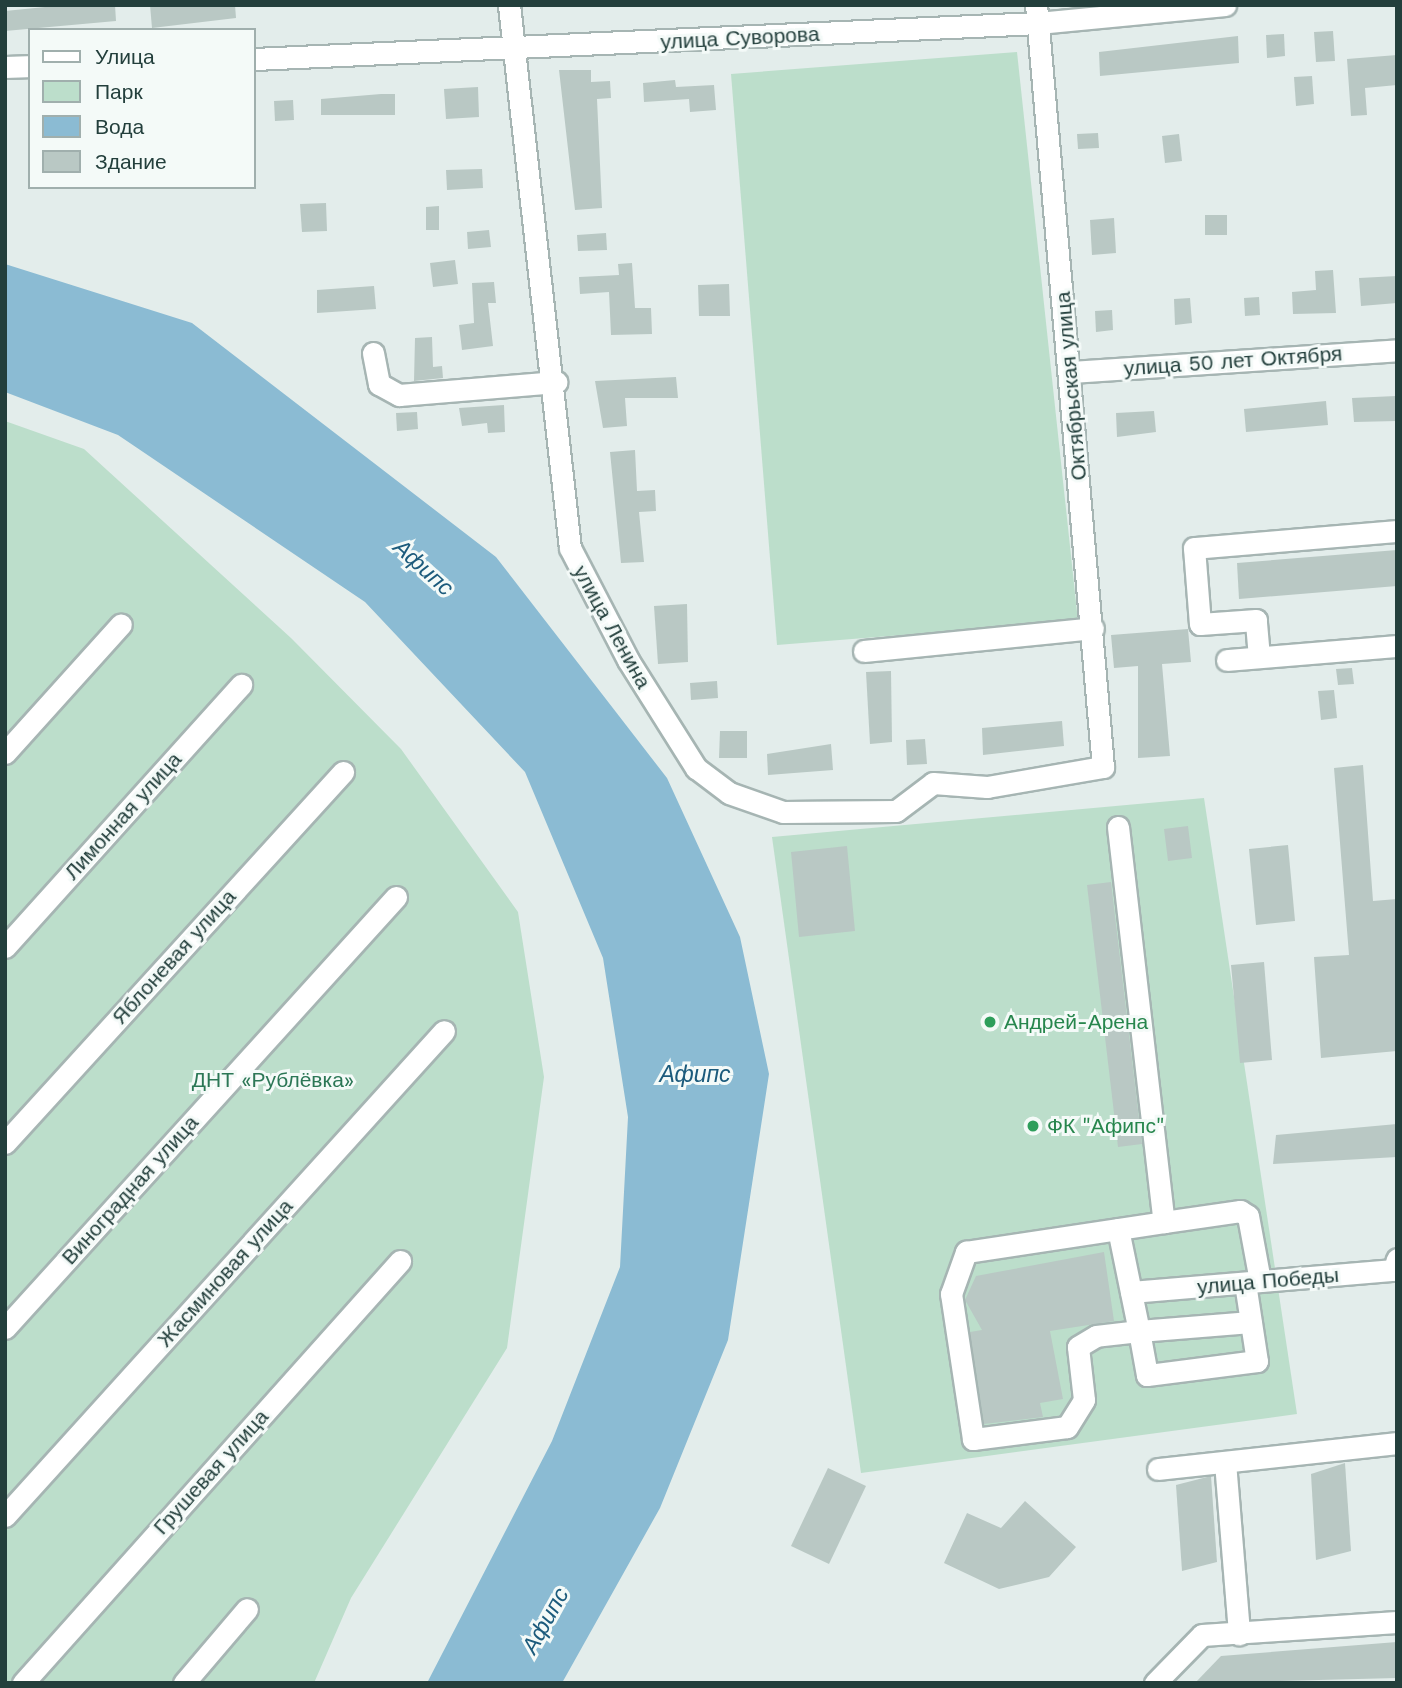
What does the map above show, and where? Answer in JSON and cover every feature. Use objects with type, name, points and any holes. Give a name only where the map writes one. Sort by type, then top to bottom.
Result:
[{"type":"street","name":"улица Ленина","points":[[509,5],[556,383],[570,548],[628,660],[696,768],[729,793],[783,812],[896,811],[933,783],[988,787],[1103,766]]},
{"type":"street","name":"улица Суворова","points":[[256,59],[514,50],[1037,14],[1225,5]]},
{"type":"street","name":"Октябрьская улица","points":[[1037,14],[1093,628],[1103,766]]},
{"type":"street","points":[[5,67],[28,66]]},
{"type":"street","name":"улица 50 лет Октября","points":[[1070,372],[1397,350]]},
{"type":"street","points":[[373,353],[379,384],[399,395],[556,383]]},
{"type":"street","points":[[1259,657],[1256,620],[1200,624],[1194,548],[1397,531]]},
{"type":"street","points":[[5,753],[121,624]]},
{"type":"street","points":[[864,651],[1093,628]]},
{"type":"street","points":[[1227,660],[1397,646]]},
{"type":"street","name":"Лимонная улица","points":[[5,947],[240,685]]},
{"type":"street","name":"Яблоневая улица","points":[[5,1143],[343,772]]},
{"type":"street","points":[[1118,827],[1164,1222]]},
{"type":"street","name":"Виноградная улица","points":[[5,1328],[396,897]]},
{"type":"street","name":"Жасминовая улица","points":[[5,1516],[444,1031]]},
{"type":"street","points":[[1118,1229],[1139,1331],[1147,1375],[1257,1361],[1251,1322],[1253,1282],[1248,1216],[1240,1211],[1164,1222],[1118,1229],[967,1252],[951,1294],[973,1439],[1067,1427],[1084,1400],[1078,1347],[1096,1336],[1139,1331],[1251,1322]]},
{"type":"street","name":"улица Победы","points":[[1131,1292],[1394,1270],[1397,1259]]},
{"type":"street","name":"Грушевая улица","points":[[23,1683],[400,1261]]},
{"type":"street","points":[[1158,1469],[1397,1443]]},
{"type":"street","points":[[1225,1462],[1239,1634]]},
{"type":"street","points":[[184,1683],[247,1609]]},
{"type":"street","points":[[1154,1683],[1202,1634],[1239,1634],[1397,1622]]},
{"type":"green space","points":[[1017,52],[1078,621],[777,645],[731,74]]},
{"type":"green space","name":"ДНТ «Рублёвка»","points":[[5,421],[84,449],[291,638],[401,749],[518,912],[544,1077],[507,1348],[351,1598],[314,1683],[5,1683]]},
{"type":"green space","name":"ФК \"Афипс\"","points":[[1204,798],[1297,1414],[861,1473],[772,837]]},
{"type":"water","name":"Афипс","points":[[5,264],[192,323],[496,557],[667,778],[740,937],[769,1074],[728,1340],[660,1508],[562,1683],[427,1683],[552,1441],[620,1267],[628,1117],[603,958],[525,772],[365,602],[118,435],[5,392]]},
{"type":"building","points":[[65,5],[115,5],[116,21],[5,31],[5,11]]},
{"type":"building","points":[[150,5],[235,5],[236,18],[152,28]]},
{"type":"building","points":[[1333,31],[1335,61],[1316,62],[1314,32]]},
{"type":"building","points":[[1284,34],[1285,56],[1267,58],[1266,35]]},
{"type":"building","points":[[1238,36],[1239,63],[1100,76],[1099,52]]},
{"type":"building","points":[[1397,55],[1397,85],[1365,88],[1367,115],[1351,116],[1347,59]]},
{"type":"building","points":[[559,70],[591,70],[591,82],[610,81],[611,98],[597,99],[602,208],[575,210]]},
{"type":"building","points":[[1312,76],[1314,104],[1296,106],[1294,77]]},
{"type":"building","points":[[675,80],[676,87],[714,85],[716,110],[690,112],[689,99],[644,102],[643,83]]},
{"type":"building","points":[[478,87],[479,117],[446,119],[444,89]]},
{"type":"building","points":[[395,94],[395,115],[321,115],[321,99]]},
{"type":"building","points":[[293,100],[294,120],[275,121],[274,101]]},
{"type":"building","points":[[1098,133],[1099,148],[1078,149],[1077,134]]},
{"type":"building","points":[[1179,134],[1182,161],[1165,163],[1162,136]]},
{"type":"building","points":[[482,169],[483,188],[447,190],[446,170]]},
{"type":"building","points":[[326,203],[327,231],[302,232],[300,204]]},
{"type":"building","points":[[439,206],[439,230],[426,230],[426,207]]},
{"type":"building","points":[[1205,215],[1227,215],[1227,235],[1205,235]]},
{"type":"building","points":[[1114,218],[1116,253],[1092,255],[1090,220]]},
{"type":"building","points":[[489,230],[491,247],[468,249],[467,232]]},
{"type":"building","points":[[606,233],[607,250],[578,251],[577,235]]},
{"type":"building","points":[[455,260],[458,284],[433,287],[430,263]]},
{"type":"building","points":[[632,263],[635,308],[651,308],[652,334],[611,335],[609,292],[580,294],[579,277],[619,275],[618,264]]},
{"type":"building","points":[[1333,270],[1336,313],[1293,314],[1292,292],[1316,290],[1315,271]]},
{"type":"building","points":[[1397,276],[1397,303],[1361,306],[1359,278]]},
{"type":"building","points":[[494,282],[496,303],[488,303],[493,346],[462,350],[459,325],[474,323],[472,283]]},
{"type":"building","points":[[729,284],[730,316],[699,316],[698,285]]},
{"type":"building","points":[[374,286],[376,309],[317,313],[317,290]]},
{"type":"building","points":[[1259,297],[1260,315],[1245,316],[1244,298]]},
{"type":"building","points":[[1190,298],[1192,323],[1175,325],[1174,299]]},
{"type":"building","points":[[1112,310],[1113,330],[1096,332],[1095,311]]},
{"type":"building","points":[[432,337],[433,367],[442,366],[443,378],[414,381],[415,338]]},
{"type":"building","points":[[676,377],[678,398],[625,398],[627,426],[603,428],[595,381]]},
{"type":"building","points":[[1396,396],[1397,421],[1354,422],[1352,398]]},
{"type":"building","points":[[1326,401],[1328,425],[1246,432],[1244,409]]},
{"type":"building","points":[[504,405],[505,432],[488,433],[487,423],[462,426],[459,408]]},
{"type":"building","points":[[1154,411],[1156,432],[1117,437],[1116,413]]},
{"type":"building","points":[[417,412],[418,429],[397,431],[396,413]]},
{"type":"building","points":[[635,450],[637,491],[655,490],[656,511],[639,512],[644,562],[621,563],[610,452]]},
{"type":"building","points":[[1397,550],[1397,586],[1239,599],[1237,563]]},
{"type":"building","points":[[687,604],[688,662],[658,664],[654,606]]},
{"type":"building","points":[[1188,629],[1191,662],[1162,664],[1170,756],[1138,758],[1138,666],[1114,668],[1111,635]]},
{"type":"building","points":[[1352,668],[1354,684],[1338,685],[1336,669]]},
{"type":"building","points":[[891,671],[892,742],[870,744],[866,672]]},
{"type":"building","points":[[717,681],[718,698],[691,700],[690,683]]},
{"type":"building","points":[[1334,690],[1337,718],[1321,720],[1318,691]]},
{"type":"building","points":[[1062,721],[1064,746],[983,755],[982,728]]},
{"type":"building","points":[[720,731],[747,731],[747,758],[719,758]]},
{"type":"building","points":[[925,739],[927,764],[907,765],[906,740]]},
{"type":"building","points":[[831,744],[833,770],[768,775],[767,754]]},
{"type":"building","points":[[1363,765],[1373,901],[1397,899],[1397,1051],[1321,1058],[1314,957],[1349,955],[1334,768]]},
{"type":"building","points":[[1188,826],[1192,858],[1168,861],[1164,829]]},
{"type":"building","points":[[1288,845],[1295,921],[1256,925],[1249,849]]},
{"type":"building","points":[[847,846],[855,931],[799,937],[791,852]]},
{"type":"building","points":[[1111,882],[1142,1144],[1118,1147],[1087,885]]},
{"type":"building","points":[[1264,962],[1272,1060],[1240,1063],[1231,965]]},
{"type":"building","points":[[1397,1124],[1397,1157],[1273,1164],[1276,1135]]},
{"type":"building","points":[[1104,1252],[1114,1321],[1050,1331],[1063,1399],[1040,1403],[1043,1417],[984,1424],[970,1332],[982,1330],[965,1300],[976,1276]]},
{"type":"building","points":[[1345,1463],[1351,1551],[1316,1560],[1311,1474]]},
{"type":"building","points":[[828,1468],[866,1486],[829,1564],[791,1546]]},
{"type":"building","points":[[1211,1476],[1217,1562],[1182,1571],[1176,1485]]},
{"type":"building","points":[[1025,1501],[1076,1547],[1049,1577],[999,1589],[944,1563],[967,1513],[1001,1528]]},
{"type":"building","points":[[1397,1642],[1397,1678],[1195,1683],[1221,1656]]},
{"type":"place","name":"Андрей-Арена","points":[[990,1022]]},
{"type":"place","name":"ФК \"Афипс\"","points":[[1033,1126]]}]
